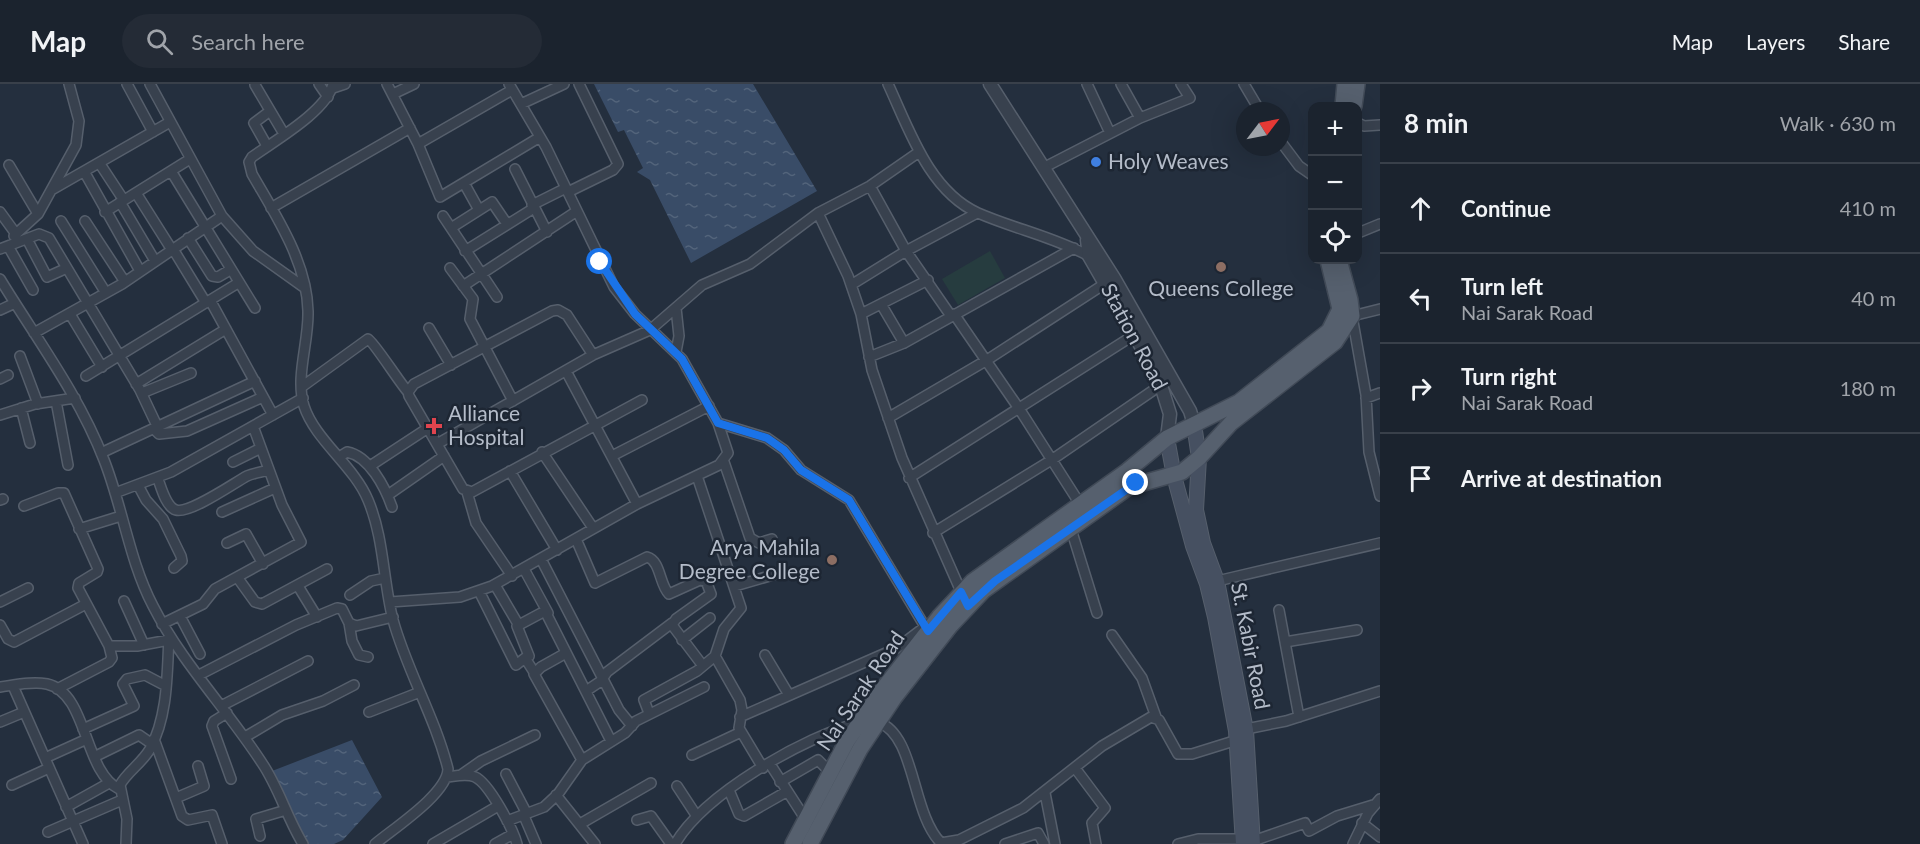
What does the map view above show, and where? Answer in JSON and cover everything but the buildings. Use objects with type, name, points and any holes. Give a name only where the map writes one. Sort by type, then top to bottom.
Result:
[{"type":"main road","points":[[1343,102],[1345,84]]},
{"type":"main road","points":[[1355,102],[1357,84]]},
{"type":"main road","name":"Nai Sarak Road","points":[[794,844],[861,722],[899,679],[936,645],[986,570],[1127,471],[1167,438],[1239,402],[1329,331],[1340,309],[1329,264]]},
{"type":"main road","points":[[1174,476],[1199,458],[1231,423],[1335,342],[1352,316],[1340,264]]},
{"type":"main road","name":"St. Kabir Road","points":[[1194,424],[1199,458],[1196,510],[1212,582],[1239,734],[1248,842]]},
{"type":"main road","name":"St. Kabir Road","points":[[1167,438],[1174,476],[1188,525],[1212,582]]},
{"type":"main road","name":"Nai Sarak Road","points":[[810,844],[927,628],[965,599],[1071,529],[1129,486],[1174,476]]},
{"type":"street","points":[[3,248],[38,214],[53,189],[79,134],[79,121],[69,84]]},
{"type":"street","points":[[127,84],[153,132]]},
{"type":"street","points":[[150,84],[222,216],[253,251],[306,288]]},
{"type":"street","points":[[319,84],[328,97]]},
{"type":"street","points":[[345,84],[333,86],[328,97],[252,157],[249,162],[252,174],[295,256],[306,288],[308,312],[303,398],[311,420],[369,502],[393,617],[445,758],[447,777],[437,791],[375,844]]},
{"type":"street","points":[[387,84],[418,144],[438,196],[464,183],[540,136]]},
{"type":"street","points":[[393,94],[414,84]]},
{"type":"street","points":[[521,104],[564,84]]},
{"type":"street","points":[[465,251],[533,207],[613,170],[618,164],[579,84]]},
{"type":"street","points":[[888,84],[919,152],[948,190],[977,213],[1028,232],[1049,236],[1074,248],[1094,254]]},
{"type":"street","name":"Station Road","points":[[990,84],[1087,239],[1106,283],[1161,385],[1170,414],[1167,438]]},
{"type":"street","points":[[1087,84],[1110,134]]},
{"type":"street","points":[[1121,84],[1140,118]]},
{"type":"street","points":[[1043,168],[1140,118],[1190,98],[1181,84]]},
{"type":"street","points":[[1244,84],[1255,102]]},
{"type":"street","points":[[255,85],[284,134]]},
{"type":"street","points":[[390,602],[432,600],[479,591],[495,585],[637,504],[724,462],[728,453],[718,423],[676,352],[650,330],[614,286],[540,136],[511,87],[418,144]]},
{"type":"street","points":[[267,146],[254,123],[270,111]]},
{"type":"street","points":[[53,189],[85,173],[170,122]]},
{"type":"street","points":[[1362,125],[1380,125]]},
{"type":"street","points":[[271,208],[410,128]]},
{"type":"street","points":[[437,444],[593,355],[650,330],[702,285],[766,254],[818,213],[870,186],[919,152]]},
{"type":"street","points":[[1290,154],[1299,166],[1308,172]]},
{"type":"street","points":[[105,212],[190,159]]},
{"type":"street","points":[[100,164],[155,261]]},
{"type":"street","points":[[9,165],[38,214]]},
{"type":"street","points":[[515,170],[547,232]]},
{"type":"street","points":[[171,171],[255,308]]},
{"type":"street","points":[[85,173],[140,271]]},
{"type":"street","points":[[464,183],[479,210]]},
{"type":"street","points":[[870,186],[906,251],[987,360],[1080,504]]},
{"type":"street","points":[[136,193],[226,329],[273,415]]},
{"type":"street","points":[[451,228],[494,203],[507,224]]},
{"type":"street","points":[[463,286],[577,211]]},
{"type":"street","points":[[0,212],[16,234]]},
{"type":"street","points":[[818,213],[851,285],[861,314],[870,357],[909,478],[965,599]]},
{"type":"street","points":[[851,285],[906,251],[977,213]]},
{"type":"street","points":[[34,333],[124,282],[222,216]]},
{"type":"street","points":[[443,216],[497,297]]},
{"type":"street","points":[[62,221],[106,293]]},
{"type":"street","points":[[85,221],[124,282]]},
{"type":"street","points":[[1362,232],[1379,228]]},
{"type":"street","points":[[3,248],[46,235],[142,393],[160,434],[182,433],[263,397]]},
{"type":"street","points":[[189,238],[212,276],[218,277],[230,270]]},
{"type":"street","points":[[27,239],[47,277],[67,268]]},
{"type":"street","points":[[3,248],[33,290]]},
{"type":"street","points":[[870,357],[904,344],[1074,248]]},
{"type":"street","name":"Station Road","points":[[1094,254],[1190,411],[1194,424]]},
{"type":"street","points":[[450,268],[474,301],[470,319],[513,400]]},
{"type":"street","points":[[0,279],[75,398],[101,453],[139,576],[169,639],[199,675],[264,765],[303,844]]},
{"type":"street","points":[[861,314],[928,280]]},
{"type":"street","points":[[86,376],[238,283]]},
{"type":"street","points":[[888,418],[987,360],[1106,283]]},
{"type":"street","points":[[0,310],[15,303]]},
{"type":"street","points":[[881,304],[904,344]]},
{"type":"street","points":[[676,308],[679,336],[676,352]]},
{"type":"street","points":[[1380,309],[1352,316],[1366,398],[1369,452],[1380,495]]},
{"type":"street","points":[[408,392],[414,384],[558,310],[567,315],[593,355]]},
{"type":"street","points":[[70,314],[102,367]]},
{"type":"street","points":[[429,328],[451,365]]},
{"type":"street","points":[[136,384],[226,329]]},
{"type":"street","points":[[909,478],[1020,410],[1134,335]]},
{"type":"street","points":[[303,386],[368,339],[372,341],[380,356],[408,392],[467,492],[476,523],[512,576]]},
{"type":"street","points":[[20,356],[38,404]]},
{"type":"street","points":[[566,371],[637,504]]},
{"type":"street","points":[[142,393],[191,373]]},
{"type":"street","points":[[101,453],[255,381]]},
{"type":"street","points":[[933,533],[1053,459],[1161,385]]},
{"type":"street","points":[[1366,398],[1380,393]]},
{"type":"street","points":[[0,415],[38,404],[75,398]]},
{"type":"street","points":[[115,493],[158,478],[303,398]]},
{"type":"street","points":[[467,492],[477,491],[542,452],[642,400]]},
{"type":"street","points":[[56,401],[68,465]]},
{"type":"street","points":[[612,456],[644,442],[709,406]]},
{"type":"street","points":[[21,408],[30,443]]},
{"type":"street","points":[[718,423],[767,438],[784,450],[801,470],[849,500],[936,645]]},
{"type":"street","points":[[1369,429],[1380,425]]},
{"type":"street","points":[[162,624],[203,604],[215,589],[302,541],[275,488],[253,426]]},
{"type":"street","points":[[370,466],[428,428]]},
{"type":"street","points":[[233,462],[261,448]]},
{"type":"street","points":[[339,457],[347,452],[354,453],[370,466],[388,495],[392,507]]},
{"type":"street","points":[[542,452],[593,528]]},
{"type":"street","points":[[388,495],[444,456]]},
{"type":"street","points":[[724,462],[750,538],[759,543],[772,539]]},
{"type":"street","points":[[158,478],[169,505],[181,510],[219,494],[244,477],[269,470]]},
{"type":"street","points":[[510,471],[557,550]]},
{"type":"street","points":[[649,713],[644,700],[703,666],[715,656],[724,629],[741,608],[697,476]]},
{"type":"street","points":[[138,485],[146,500],[160,514],[181,556],[182,561],[174,568]]},
{"type":"street","points":[[222,512],[275,488]]},
{"type":"street","points":[[24,506],[58,493],[64,493],[98,571],[79,585],[86,604],[109,646],[112,655],[110,662],[57,689]]},
{"type":"street","points":[[79,529],[121,516]]},
{"type":"street","points":[[1071,529],[1097,613]]},
{"type":"street","points":[[227,543],[246,534],[262,564]]},
{"type":"street","points":[[576,538],[595,583],[647,557],[655,562],[664,588],[669,594],[699,580],[706,581],[711,594],[605,673],[602,679],[586,691]]},
{"type":"street","points":[[1212,582],[1380,543]]},
{"type":"street","points":[[541,559],[602,679],[619,710],[632,726]]},
{"type":"street","points":[[237,577],[258,604],[298,586],[327,569]]},
{"type":"street","points":[[524,569],[612,741]]},
{"type":"street","points":[[735,586],[773,574]]},
{"type":"street","points":[[350,595],[371,581],[385,578]]},
{"type":"street","points":[[479,591],[516,665],[529,656],[518,624],[495,585]]},
{"type":"street","points":[[298,586],[317,617]]},
{"type":"street","points":[[0,602],[28,588]]},
{"type":"street","points":[[124,601],[144,645]]},
{"type":"street","points":[[0,625],[8,639],[14,642],[86,604]]},
{"type":"street","points":[[199,675],[339,608],[349,623],[352,641],[359,655],[368,657]]},
{"type":"street","points":[[550,617],[567,610]]},
{"type":"street","points":[[1279,610],[1299,717]]},
{"type":"street","points":[[518,624],[545,611],[550,617]]},
{"type":"street","points":[[180,616],[200,654]]},
{"type":"street","points":[[349,623],[360,626],[393,617]]},
{"type":"street","points":[[682,640],[710,618]]},
{"type":"street","points":[[672,623],[672,629],[703,666]]},
{"type":"street","points":[[740,717],[897,648],[927,628]]},
{"type":"street","points":[[1286,642],[1357,630]]},
{"type":"street","points":[[1112,635],[1143,678],[1156,717],[1178,754],[1192,754],[1239,734],[1380,691]]},
{"type":"street","points":[[109,646],[144,645],[169,639]]},
{"type":"street","points":[[126,844],[127,819],[120,789],[121,782],[140,762],[153,741],[164,706],[169,639]]},
{"type":"street","points":[[534,672],[566,653]]},
{"type":"street","points":[[765,655],[789,695]]},
{"type":"street","points":[[715,656],[740,700],[738,724],[741,732],[806,820]]},
{"type":"street","points":[[525,658],[582,760]]},
{"type":"street","points":[[231,779],[212,726],[214,721],[224,710],[308,661]]},
{"type":"street","points":[[45,758],[134,706],[123,684],[127,679],[149,675],[166,686]]},
{"type":"street","points":[[0,687],[35,683],[49,684],[57,689],[73,708],[94,757],[109,783],[120,789]]},
{"type":"street","points":[[245,738],[282,715],[323,701],[354,685]]},
{"type":"street","points":[[13,686],[83,844]]},
{"type":"street","points":[[507,821],[544,807],[582,760],[649,713],[704,687]]},
{"type":"street","points":[[369,712],[420,692]]},
{"type":"street","points":[[0,722],[24,712]]},
{"type":"street","points":[[878,722],[890,728],[902,744],[916,798],[929,828],[941,844],[959,840],[1023,808],[1102,746],[1146,718],[1156,717]]},
{"type":"street","points":[[637,820],[651,816],[673,844],[696,815],[729,790],[829,731],[861,722]]},
{"type":"street","points":[[692,755],[741,732]]},
{"type":"street","points":[[94,757],[140,735],[153,741],[185,819],[212,815],[222,844]]},
{"type":"street","points":[[459,776],[481,761],[535,735]]},
{"type":"street","points":[[780,782],[818,760],[841,786]]},
{"type":"street","points":[[176,798],[204,786],[198,766]]},
{"type":"street","points":[[12,785],[49,768]]},
{"type":"street","points":[[1075,768],[1105,808],[1092,823],[1096,844]]},
{"type":"street","points":[[506,774],[526,815],[536,844]]},
{"type":"street","points":[[447,777],[468,775],[478,779],[498,806],[515,839],[495,844]]},
{"type":"street","points":[[66,807],[109,783]]},
{"type":"street","points":[[580,824],[651,783]]},
{"type":"street","points":[[677,786],[696,815]]},
{"type":"street","points":[[729,790],[739,814],[744,816],[786,792]]},
{"type":"street","points":[[1045,793],[1055,844]]},
{"type":"street","points":[[556,795],[595,844]]},
{"type":"street","points":[[48,832],[123,800]]},
{"type":"street","points":[[1178,844],[1198,838],[1248,842],[1305,824],[1309,831],[1337,816],[1376,802]]},
{"type":"street","points":[[1353,844],[1362,823],[1376,802]]},
{"type":"street","points":[[433,844],[498,806]]},
{"type":"street","points":[[260,836],[256,819],[286,810]]},
{"type":"street","points":[[1362,823],[1380,837]]},
{"type":"street","points":[[1005,844],[1038,833],[1044,844]]},
{"type":"green space","points":[[990,251],[1005,278],[958,305],[942,279]]},
{"type":"water","points":[[594,84],[753,84],[817,191],[691,263],[650,180],[637,172],[643,168],[624,130],[618,132]]},
{"type":"water","points":[[352,740],[382,797],[343,840],[334,844],[303,844],[267,773]]},
{"type":"place","name":"Holy Weaves","points":[[1096,162]]},
{"type":"place","name":"Queens College","points":[[1221,267]]},
{"type":"place","name":"Alliance Hospital","points":[[434,426]]},
{"type":"place","name":"Arya Mahila Degree College","points":[[832,560]]},
{"type":"route","points":[[600,262],[623,300],[650,330],[682,359],[718,423],[767,438],[784,450],[801,470],[849,500],[928,631],[961,592],[968,606],[995,581],[1136,483]]}]
